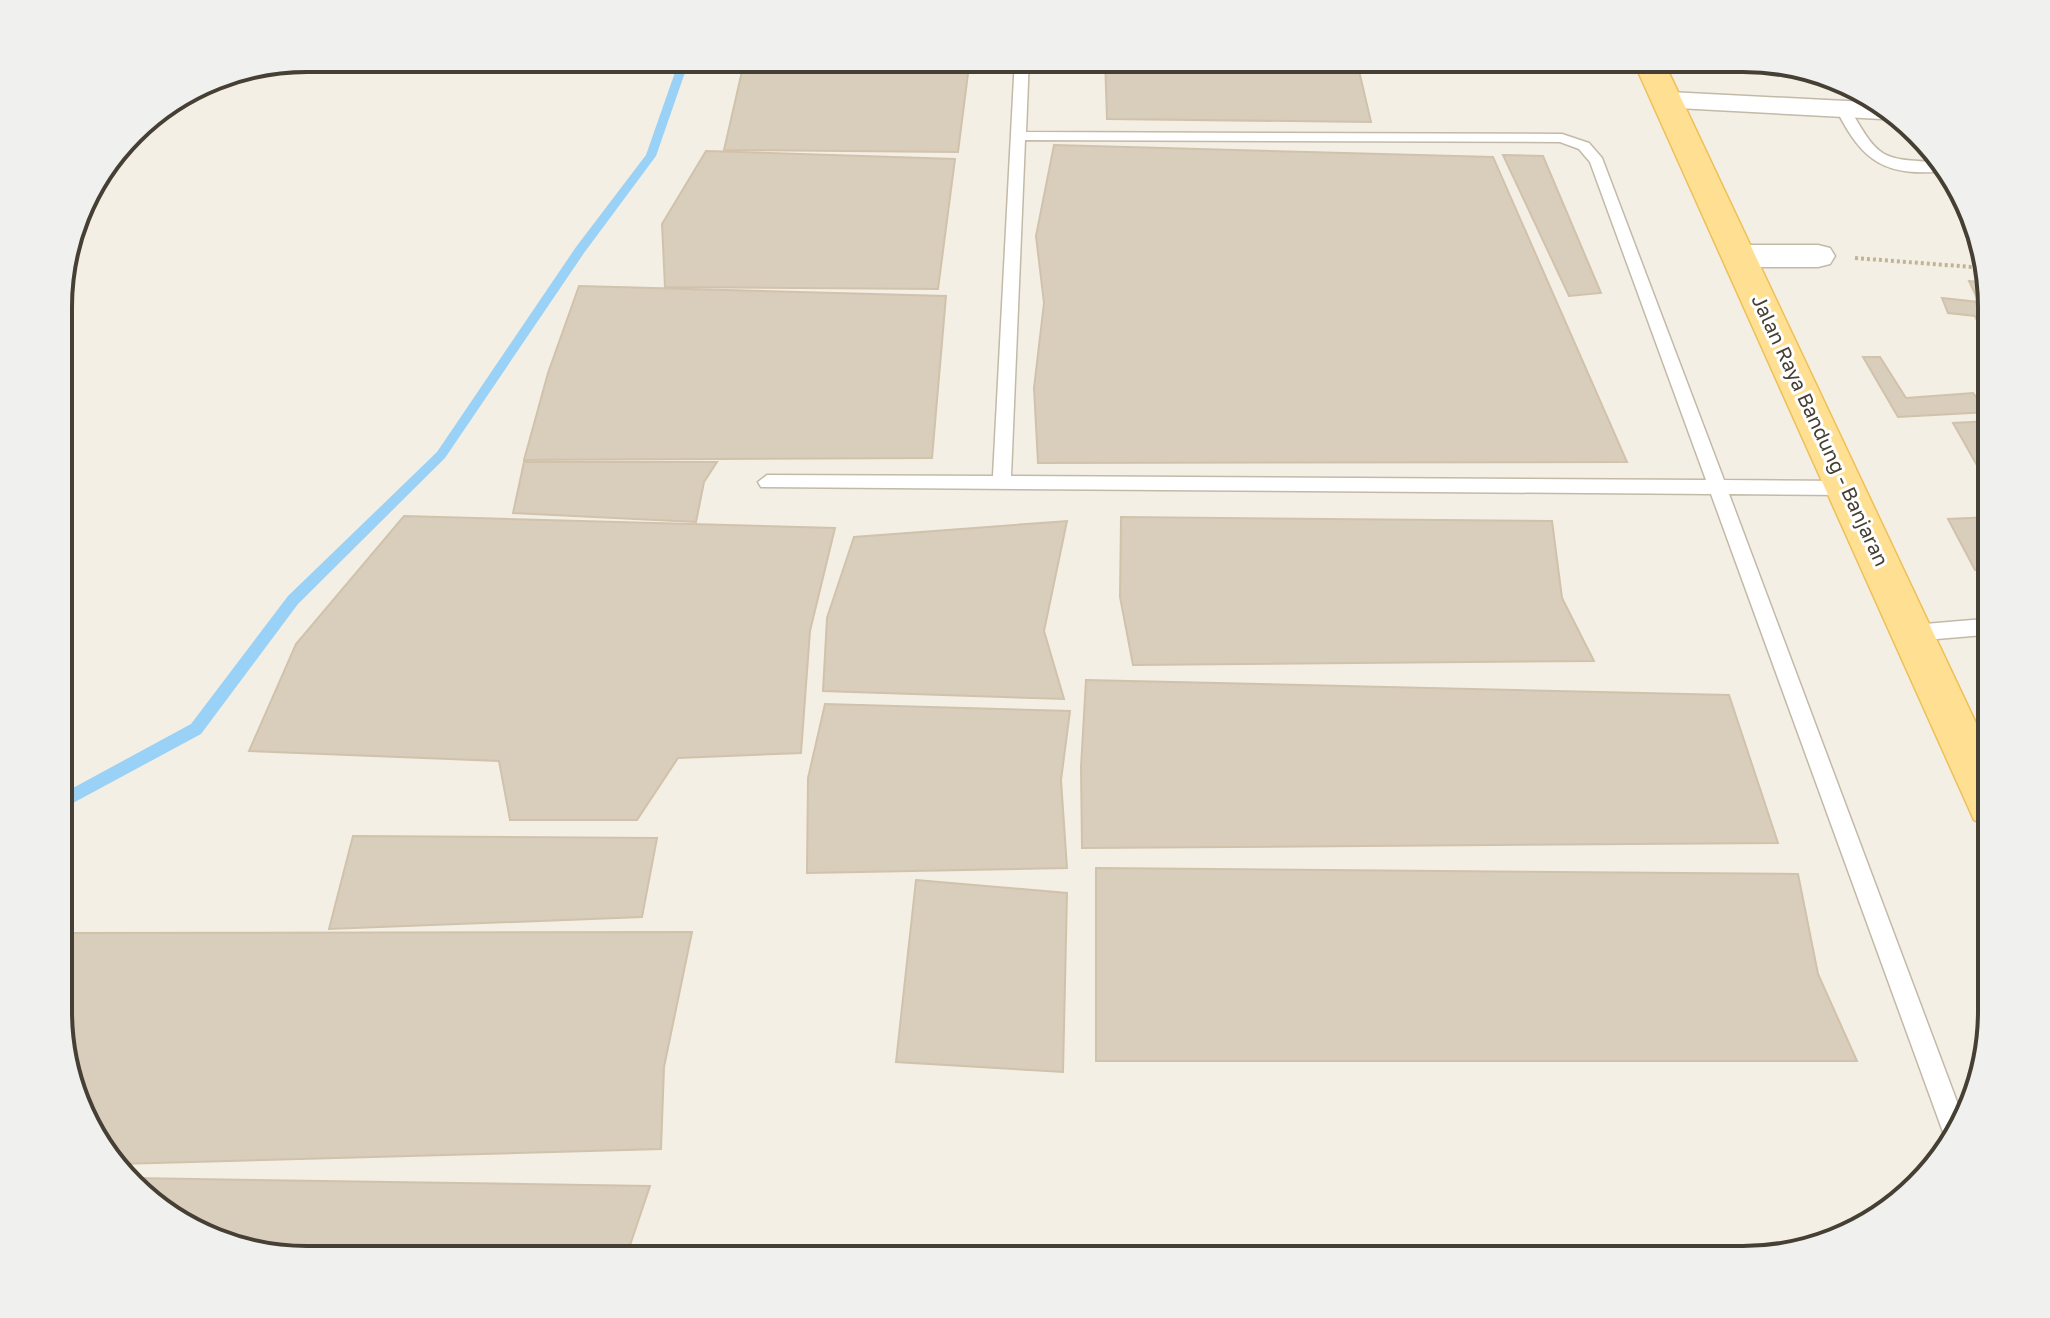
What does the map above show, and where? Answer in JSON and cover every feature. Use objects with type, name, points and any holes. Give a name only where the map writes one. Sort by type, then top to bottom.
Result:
[{"type":"main road","name":"Jalan Raya Bandung - Banjaran","points":[[1663,72],[1696,101],[1741,256],[1977,774]]},
{"type":"street","points":[[1696,101],[1873,111]]},
{"type":"street","points":[[1741,256],[1801,256]]},
{"type":"lane","points":[[1002,483],[1021,72]]},
{"type":"lane","points":[[1843,109],[1860,146],[1874,157],[1895,165],[1931,166]]},
{"type":"lane","points":[[1018,136],[1562,138],[1584,146],[1597,161],[1951,1119]]},
{"type":"lane","points":[[767,482],[1847,488]]},
{"type":"lane","points":[[1913,633],[1977,628]]},
{"type":"path","points":[[1801,256],[1974,267]]},
{"type":"building","points":[[1105,72],[1359,72],[1371,122],[1107,119]]},
{"type":"building","points":[[742,73],[968,73],[958,152],[724,150]]},
{"type":"building","points":[[1054,145],[1493,157],[1627,462],[1038,463],[1034,388],[1044,303],[1036,236]]},
{"type":"building","points":[[706,151],[955,159],[938,289],[665,287],[662,224]]},
{"type":"building","points":[[1503,155],[1543,156],[1601,293],[1569,296]]},
{"type":"building","points":[[1969,281],[1976,282],[1977,298]]},
{"type":"building","points":[[579,286],[946,296],[932,458],[524,460],[548,373]]},
{"type":"building","points":[[1942,298],[1977,302],[1977,321],[1975,316],[1948,313]]},
{"type":"building","points":[[1863,357],[1880,357],[1906,398],[1973,393],[1977,398],[1977,413],[1898,417]]},
{"type":"building","points":[[1977,422],[1977,465],[1953,423]]},
{"type":"building","points":[[524,462],[717,462],[704,482],[696,522],[513,513]]},
{"type":"building","points":[[404,516],[835,528],[810,631],[801,753],[678,758],[637,820],[510,820],[499,761],[249,751],[296,644]]},
{"type":"building","points":[[1121,517],[1552,521],[1562,598],[1594,661],[1133,665],[1120,597]]},
{"type":"building","points":[[1977,518],[1977,570],[1975,570],[1948,519]]},
{"type":"building","points":[[1067,521],[1044,631],[1064,699],[823,691],[827,618],[854,537]]},
{"type":"building","points":[[1086,680],[1729,695],[1778,843],[1082,848],[1081,767]]},
{"type":"building","points":[[825,704],[1070,711],[1061,780],[1067,868],[807,873],[808,778]]},
{"type":"building","points":[[353,836],[657,838],[642,917],[329,929]]},
{"type":"building","points":[[1096,868],[1798,874],[1818,974],[1857,1061],[1096,1061]]},
{"type":"building","points":[[916,880],[1067,893],[1063,1072],[896,1062]]},
{"type":"building","points":[[692,932],[664,1067],[661,1149],[129,1164],[103,1129],[84,1087],[74,1042],[72,933]]},
{"type":"building","points":[[142,1178],[650,1186],[630,1246],[307,1246],[246,1238],[217,1228],[189,1215]]},
{"type":"waterway","points":[[72,796],[196,729],[293,600],[441,455],[580,250],[651,156],[680,73]]}]
